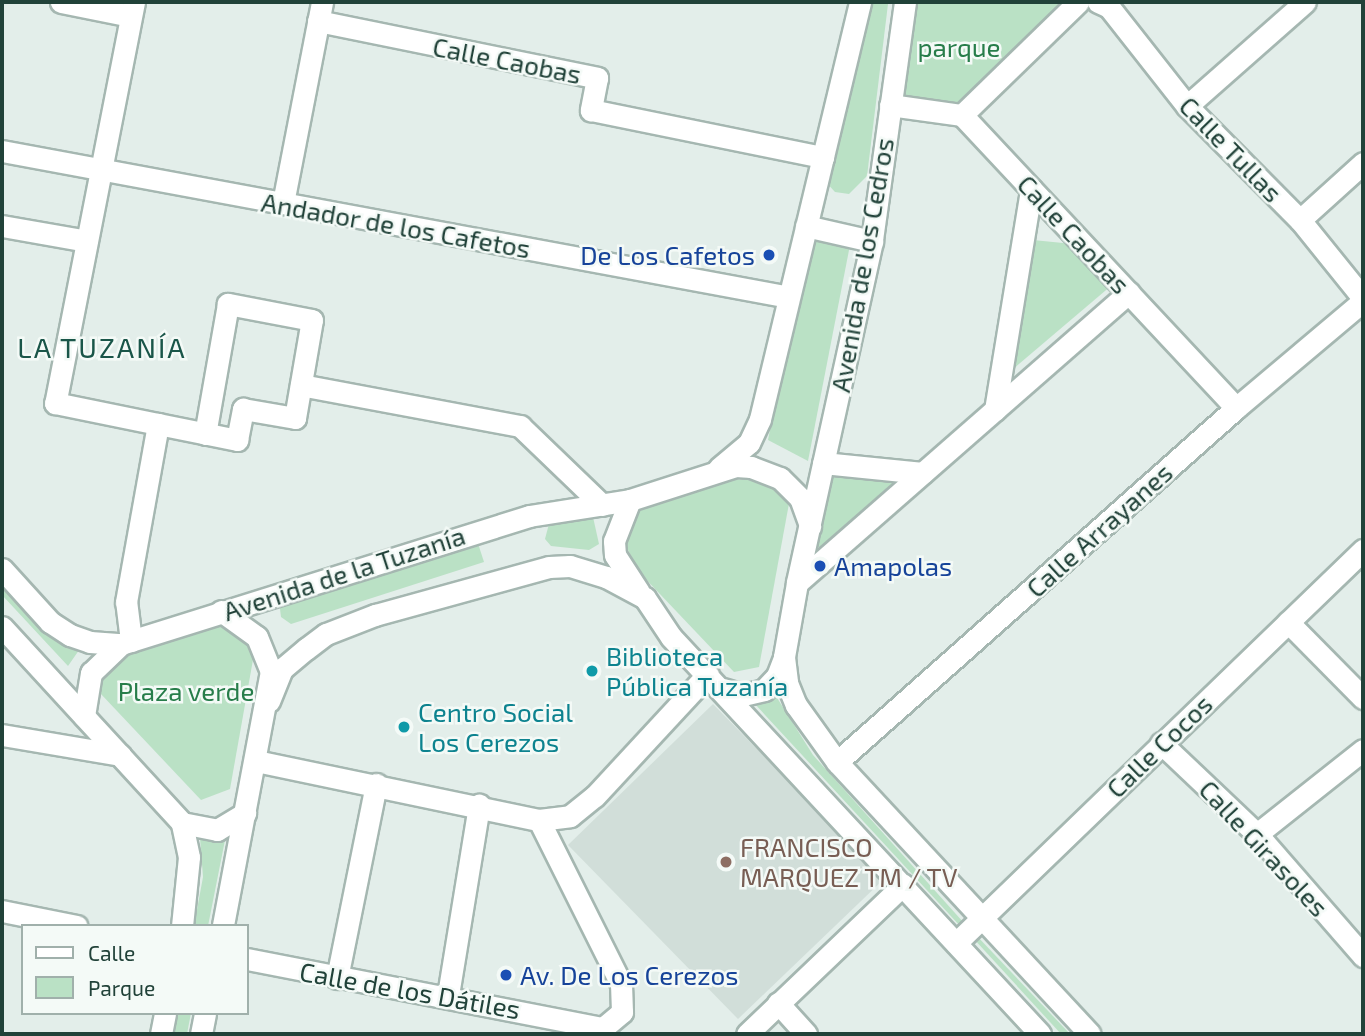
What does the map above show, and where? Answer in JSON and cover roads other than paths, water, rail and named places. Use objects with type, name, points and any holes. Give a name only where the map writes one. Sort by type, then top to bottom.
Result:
[{"type":"street","points":[[61,2],[132,9],[55,403],[205,434],[237,440],[243,409],[295,418],[312,320],[228,303],[205,434]]},
{"type":"street","points":[[711,472],[731,461],[749,443],[760,419],[860,2]]},
{"type":"street","name":"Avenida de los Cedros","points":[[810,526],[872,241],[905,2]]},
{"type":"street","points":[[890,105],[962,115],[1078,2]]},
{"type":"street","name":"Calle Tullas","points":[[1098,2],[1109,7],[1187,106],[1300,220],[1363,300]]},
{"type":"street","points":[[1187,106],[1305,2]]},
{"type":"street","points":[[283,204],[320,12]]},
{"type":"street","name":"Calle Caobas","points":[[320,12],[597,78],[591,110],[823,157]]},
{"type":"street","name":"Calle Caobas","points":[[962,115],[1236,408]]},
{"type":"street","name":"Andador de los Cafetos","points":[[2,151],[789,298]]},
{"type":"street","points":[[1300,220],[1363,163]]},
{"type":"street","points":[[995,410],[1031,189]]},
{"type":"street","points":[[2,226],[87,241]]},
{"type":"street","points":[[806,226],[872,241]]},
{"type":"street","points":[[797,583],[1129,292]]},
{"type":"street","name":"Calle Arrayanes","points":[[837,762],[1236,408],[1363,300]]},
{"type":"street","points":[[301,385],[520,426],[602,505]]},
{"type":"street","points":[[84,716],[91,673],[126,643],[126,602],[158,424]]},
{"type":"street","points":[[823,463],[923,473]]},
{"type":"street","points":[[256,761],[479,805],[539,820],[570,816],[596,796],[716,681],[743,695],[764,690],[777,676],[784,657],[810,526],[800,498],[780,478],[751,467],[711,472]]},
{"type":"street","name":"Avenida de la Tuzanía","points":[[2,569],[50,622],[70,635],[90,642],[126,643],[529,516],[630,500],[711,472]]},
{"type":"street","points":[[630,500],[618,525],[615,555],[645,598]]},
{"type":"street","name":"Calle Cocos","points":[[956,943],[1363,550]]},
{"type":"street","name":"Avenida de la Tuzanía","points":[[269,701],[282,669],[326,634],[440,596],[570,566],[606,577],[645,598],[671,637],[716,681],[1040,1034]]},
{"type":"street","points":[[221,611],[247,628],[264,648],[271,671],[269,701],[223,924]]},
{"type":"street","points":[[1288,622],[1363,698]]},
{"type":"street","points":[[2,627],[182,823],[189,869],[182,924]]},
{"type":"street","points":[[784,657],[796,705],[837,762],[980,920],[1090,1034]]},
{"type":"street","points":[[2,735],[120,755]]},
{"type":"street","name":"Calle Girasoles","points":[[1161,743],[1257,834],[1363,956]]},
{"type":"street","points":[[1257,834],[1363,750]]},
{"type":"street","points":[[337,978],[376,784]]},
{"type":"street","points":[[448,995],[479,805]]},
{"type":"street","points":[[182,823],[217,830],[245,813]]},
{"type":"street","name":"Calle de los Dátiles","points":[[248,959],[337,978],[448,995],[603,1028],[622,1012],[621,984],[539,820]]},
{"type":"street","points":[[747,1034],[903,885]]},
{"type":"street","points":[[2,911],[67,924]]},
{"type":"street","points":[[778,1003],[806,1034]]},
{"type":"street","points":[[161,1034],[165,1015]]},
{"type":"street","points":[[201,1034],[205,1015]]},
{"type":"place","name":"De Los Cafetos","points":[[769,255]]},
{"type":"place","name":"Amapolas","points":[[820,566]]},
{"type":"place","name":"Biblioteca Pública Tuzanía","points":[[592,671]]},
{"type":"place","name":"Centro Social Los Cerezos","points":[[404,727]]},
{"type":"place","name":"FRANCISCO MARQUEZ TM / TV","points":[[726,862]]},
{"type":"place","name":"Av. De Los Cerezos","points":[[506,975]]},
{"type":"district","name":"LA TUZANÍA","points":[[102,347]]},
{"type":"park label","name":"parque","points":[[959,47]]},
{"type":"park label","name":"Plaza verde","points":[[186,691]]}]
